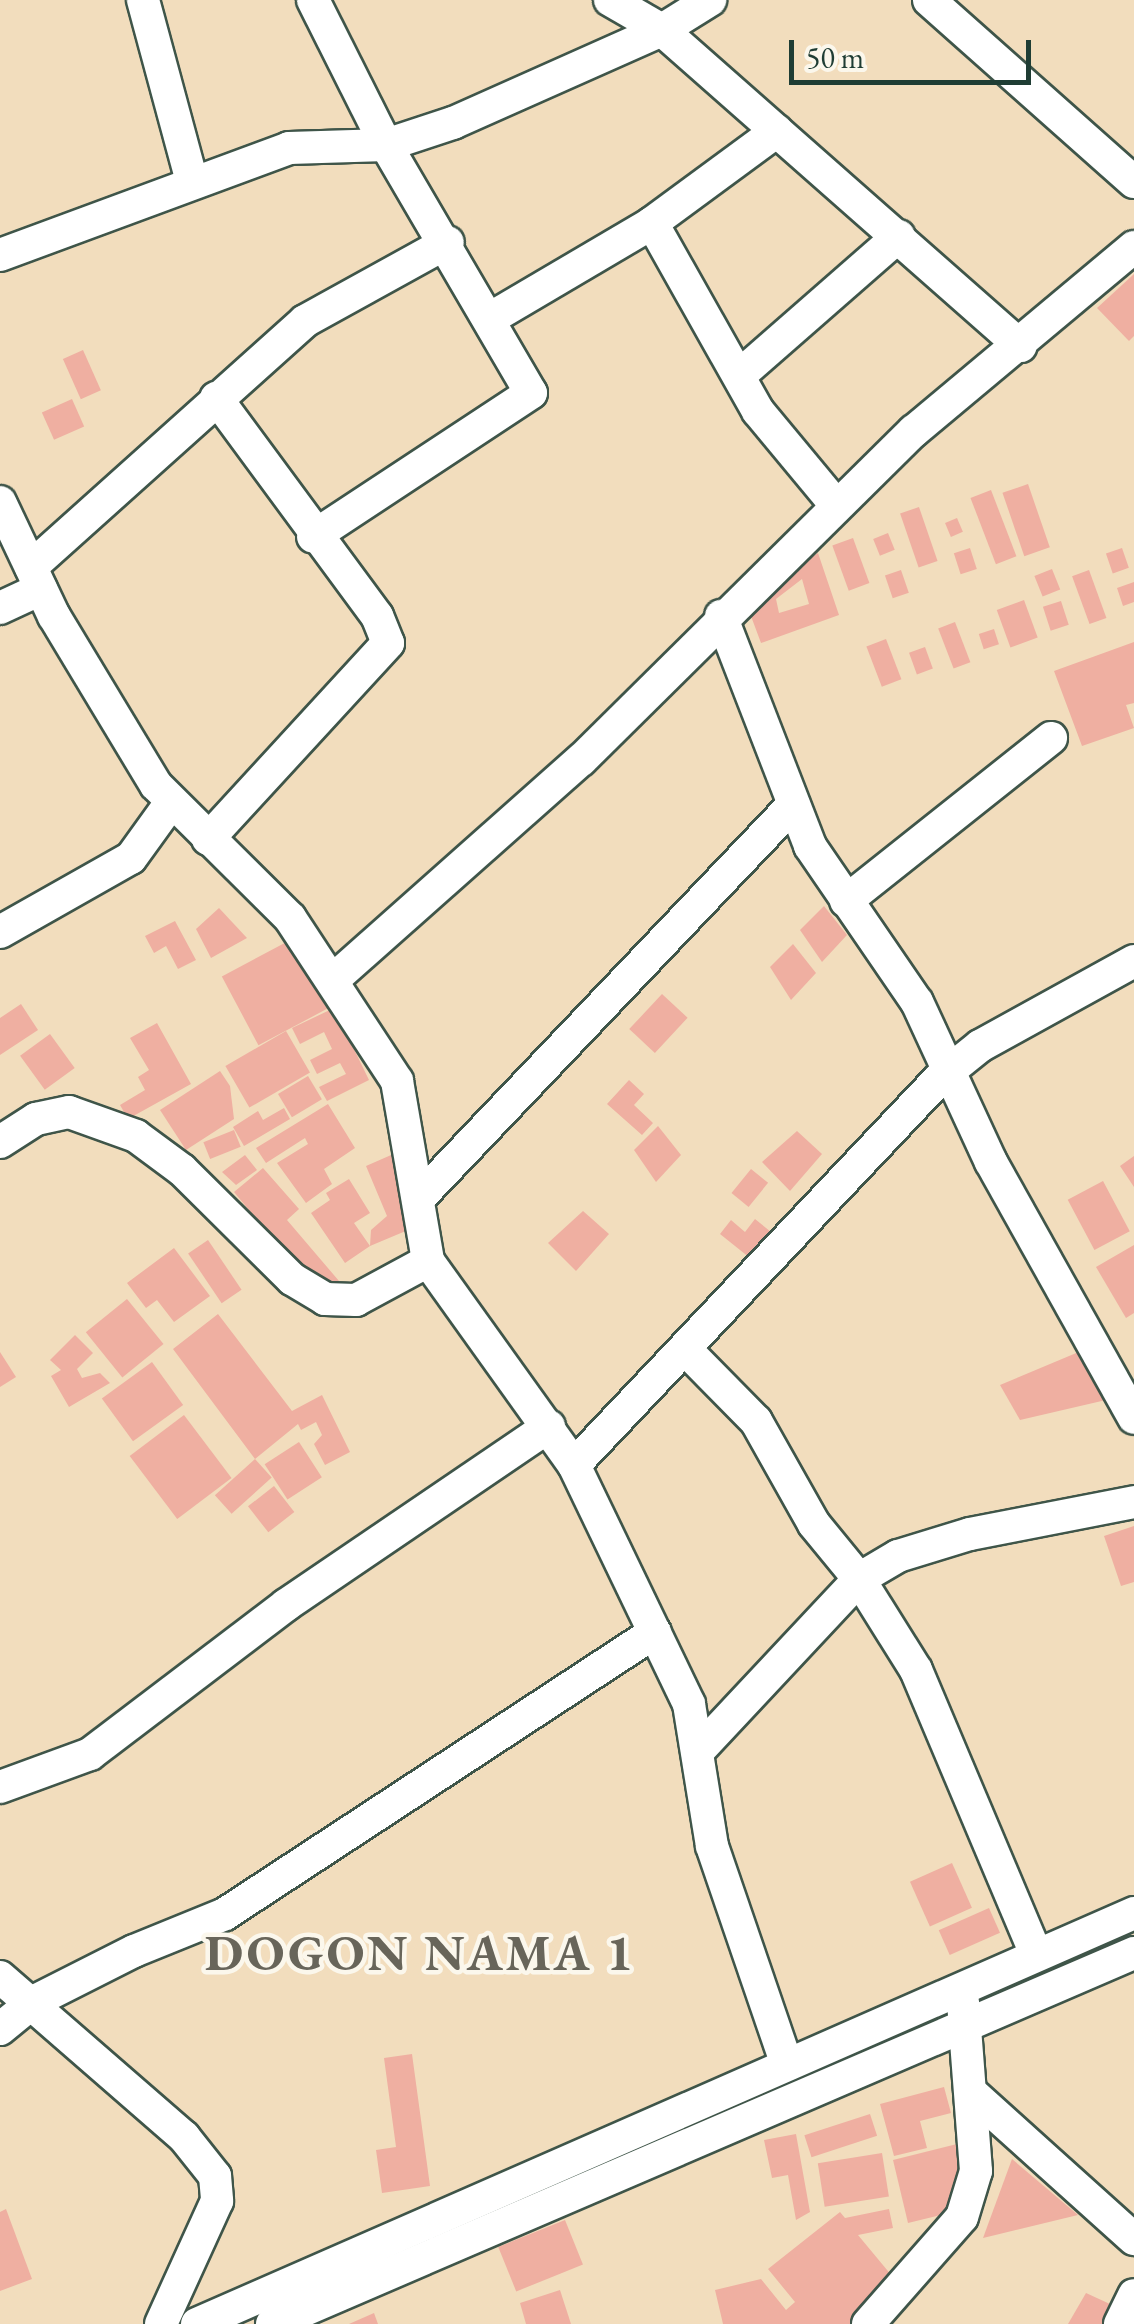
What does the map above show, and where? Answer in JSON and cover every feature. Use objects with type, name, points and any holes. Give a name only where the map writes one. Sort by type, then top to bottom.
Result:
[{"type":"street","points":[[143,0],[192,181]]},
{"type":"street","points":[[313,0],[386,145],[448,242],[530,398],[313,537]]},
{"type":"street","points":[[610,0],[662,30],[1021,346]]},
{"type":"street","points":[[0,255],[288,148],[386,145],[453,123],[662,30],[710,0]]},
{"type":"street","points":[[929,0],[1134,182]]},
{"type":"street","points":[[490,318],[652,222],[777,130]]},
{"type":"street","points":[[652,222],[758,411],[836,504]]},
{"type":"street","points":[[740,375],[900,236]]},
{"type":"street","points":[[0,608],[36,578],[216,398],[305,321],[448,242]]},
{"type":"street","points":[[334,979],[581,760],[720,616],[836,504],[1134,247]]},
{"type":"street","points":[[208,839],[388,643],[376,616],[313,537],[216,398]]},
{"type":"street","points":[[0,502],[36,578],[170,804],[290,918],[334,979],[397,1081],[428,1262],[574,1466],[655,1632],[701,1748],[712,1846],[788,2065]]},
{"type":"street","points":[[720,616],[810,846],[916,1002],[991,1162],[1134,1418]]},
{"type":"street","points":[[846,901],[1051,738]]},
{"type":"street","points":[[0,932],[131,858],[170,804]]},
{"type":"street","points":[[418,1198],[793,805]]},
{"type":"street","points":[[574,1466],[949,1073],[980,1046],[1134,960]]},
{"type":"street","points":[[0,1142],[36,1119],[69,1112],[136,1136],[182,1170],[292,1279],[325,1299],[356,1300],[428,1262]]},
{"type":"street","points":[[685,1349],[756,1420],[814,1524],[859,1580],[938,1716],[1036,1954]]},
{"type":"street","points":[[0,1787],[90,1754],[286,1605],[549,1426]]},
{"type":"street","points":[[701,1748],[859,1580],[898,1556],[970,1534],[1134,1502]]},
{"type":"street","points":[[0,2028],[32,2002],[225,1914],[655,1632]]},
{"type":"street","points":[[196,2324],[1134,1913]]},
{"type":"street","points":[[272,2324],[323,2313],[968,2023],[1134,1954]]},
{"type":"street","points":[[0,1977],[206,2158],[215,2176],[217,2201],[162,2324]]},
{"type":"street","points":[[868,2324],[962,2217],[976,2171],[968,2023],[959,1990]]},
{"type":"street","points":[[974,2096],[1134,2239]]},
{"type":"street","points":[[1120,2324],[1134,2295]]},
{"type":"building","points":[[1134,274],[1134,336],[1129,341],[1097,308]]},
{"type":"building","points":[[83,350],[101,390],[81,399],[63,359]]},
{"type":"building","points":[[72,399],[84,426],[54,440],[42,412]]},
{"type":"building","points":[[1028,484],[1050,547],[1024,556],[1002,493]]},
{"type":"building","points":[[991,490],[1016,556],[996,564],[970,498]]},
{"type":"building","points":[[919,507],[938,561],[919,567],[900,514]]},
{"type":"building","points":[[957,518],[963,532],[951,537],[945,523]]},
{"type":"building","points":[[888,533],[895,550],[880,556],[873,539]]},
{"type":"building","points":[[853,538],[869,583],[849,591],[832,546]]},
{"type":"building","points":[[970,548],[977,569],[961,574],[954,553]]},
{"type":"building","points":[[1122,548],[1129,568],[1113,573],[1106,554]]},
{"type":"building","points":[[818,553],[839,615],[761,643],[745,600]],"holes":[[[802,579],[809,604],[779,613],[776,599]]]},
{"type":"building","points":[[1052,569],[1060,589],[1043,597],[1034,576]]},
{"type":"building","points":[[901,570],[909,593],[893,598],[885,576]]},
{"type":"building","points":[[1089,570],[1106,618],[1090,624],[1072,576]]},
{"type":"building","points":[[1134,582],[1134,602],[1123,606],[1117,588]]},
{"type":"building","points":[[1024,600],[1038,638],[1010,648],[997,610]]},
{"type":"building","points":[[1061,601],[1069,625],[1051,631],[1043,607]]},
{"type":"building","points":[[955,622],[970,662],[954,669],[938,628]]},
{"type":"building","points":[[994,629],[999,644],[984,649],[979,634]]},
{"type":"building","points":[[886,639],[901,679],[882,687],[866,647]]},
{"type":"building","points":[[1134,642],[1134,703],[1126,705],[1134,728],[1082,746],[1054,671]]},
{"type":"building","points":[[925,647],[933,669],[917,674],[909,653]]},
{"type":"building","points":[[824,906],[847,935],[822,962],[800,930]]},
{"type":"building","points":[[219,908],[247,938],[211,958],[196,929]]},
{"type":"building","points":[[175,921],[196,960],[178,969],[166,946],[154,953],[145,936]]},
{"type":"building","points":[[296,937],[333,1006],[258,1045],[222,976]]},
{"type":"building","points":[[793,944],[816,973],[791,1000],[770,967]]},
{"type":"building","points":[[662,994],[688,1018],[655,1053],[629,1029]]},
{"type":"building","points":[[21,1004],[38,1030],[0,1055],[0,1018]]},
{"type":"building","points":[[334,1008],[369,1080],[327,1101],[319,1087],[346,1074],[340,1063],[317,1074],[310,1060],[332,1049],[324,1032],[300,1044],[292,1028]]},
{"type":"building","points":[[157,1023],[191,1084],[128,1119],[120,1105],[145,1090],[138,1077],[149,1070],[130,1038]]},
{"type":"building","points":[[286,1031],[310,1073],[249,1108],[225,1066]]},
{"type":"building","points":[[50,1034],[75,1068],[45,1090],[20,1056]]},
{"type":"building","points":[[220,1071],[230,1086],[234,1119],[186,1150],[160,1110]]},
{"type":"building","points":[[308,1076],[322,1099],[292,1117],[278,1094]]},
{"type":"building","points":[[629,1080],[644,1094],[634,1105],[653,1123],[642,1135],[607,1104]]},
{"type":"building","points":[[328,1104],[355,1148],[324,1169],[332,1184],[306,1203],[277,1163],[308,1144],[305,1138],[266,1163],[256,1148]]},
{"type":"building","points":[[284,1108],[290,1119],[244,1146],[233,1127],[258,1111],[263,1120]]},
{"type":"building","points":[[658,1126],[681,1155],[656,1182],[634,1150]]},
{"type":"building","points":[[234,1130],[241,1147],[210,1159],[203,1142]]},
{"type":"building","points":[[797,1131],[822,1154],[790,1191],[762,1162]]},
{"type":"building","points":[[398,1152],[420,1225],[370,1246],[371,1230],[387,1216],[366,1166]]},
{"type":"building","points":[[245,1155],[257,1170],[236,1185],[222,1172]]},
{"type":"building","points":[[1134,1156],[1134,1187],[1120,1166]]},
{"type":"building","points":[[263,1168],[299,1209],[287,1220],[339,1281],[316,1291],[234,1192]]},
{"type":"building","points":[[751,1169],[768,1183],[749,1207],[731,1193]]},
{"type":"building","points":[[349,1179],[370,1213],[354,1223],[370,1246],[345,1263],[311,1213],[330,1200],[326,1193]]},
{"type":"building","points":[[1103,1181],[1130,1231],[1094,1250],[1068,1200]]},
{"type":"building","points":[[583,1211],[609,1234],[576,1271],[548,1243]]},
{"type":"building","points":[[755,1219],[771,1232],[750,1258],[720,1234],[731,1220],[745,1232]]},
{"type":"building","points":[[208,1240],[242,1290],[222,1303],[188,1253]]},
{"type":"building","points":[[1134,1245],[1134,1313],[1126,1318],[1096,1267]]},
{"type":"building","points":[[174,1248],[210,1296],[174,1322],[157,1300],[146,1308],[127,1283]]},
{"type":"building","points":[[127,1299],[164,1344],[122,1377],[86,1332]]},
{"type":"building","points":[[218,1314],[292,1411],[322,1395],[350,1452],[325,1465],[314,1444],[322,1435],[316,1422],[301,1430],[298,1424],[255,1459],[173,1349]]},
{"type":"building","points":[[75,1335],[93,1353],[77,1369],[82,1378],[100,1373],[110,1383],[69,1407],[51,1376],[61,1370],[50,1360]]},
{"type":"building","points":[[1081,1351],[1106,1400],[1020,1420],[1000,1385]]},
{"type":"building","points":[[0,1352],[16,1377],[0,1387]]},
{"type":"building","points":[[152,1362],[183,1405],[133,1441],[102,1398]]},
{"type":"building","points":[[184,1415],[232,1478],[177,1519],[130,1456]]},
{"type":"building","points":[[299,1442],[322,1477],[287,1500],[265,1464]]},
{"type":"building","points":[[255,1459],[272,1478],[232,1514],[215,1495]]},
{"type":"building","points":[[274,1486],[294,1512],[268,1532],[248,1506]]},
{"type":"building","points":[[1134,1526],[1134,1582],[1121,1586],[1104,1536]]},
{"type":"building","points":[[952,1863],[972,1908],[930,1926],[910,1882]]},
{"type":"building","points":[[989,1908],[1000,1933],[950,1955],[939,1930]]},
{"type":"building","points":[[412,2054],[430,2186],[382,2193],[376,2150],[396,2147],[384,2058]]},
{"type":"building","points":[[944,2087],[951,2113],[920,2121],[927,2148],[894,2156],[880,2104]]},
{"type":"building","points":[[870,2114],[877,2136],[811,2157],[804,2135]]},
{"type":"building","points":[[796,2134],[810,2212],[796,2220],[788,2175],[772,2178],[764,2140]]},
{"type":"building","points":[[961,2143],[953,2212],[908,2223],[893,2160]]},
{"type":"building","points":[[882,2153],[889,2196],[825,2207],[818,2163]]},
{"type":"building","points":[[1012,2159],[1078,2215],[983,2238]]},
{"type":"building","points":[[6,2209],[32,2279],[0,2291],[0,2212]]},
{"type":"building","points":[[889,2209],[893,2228],[858,2235],[902,2288],[858,2324],[723,2324],[715,2290],[761,2279],[786,2310],[795,2302],[768,2269],[840,2212],[845,2218]]},
{"type":"building","points":[[565,2220],[583,2265],[516,2291],[498,2247]]},
{"type":"building","points":[[560,2290],[571,2324],[526,2324],[520,2303]]},
{"type":"building","points":[[1086,2293],[1123,2310],[1115,2324],[1068,2324]]},
{"type":"building","points":[[374,2313],[378,2324],[349,2324]]},
{"type":"district","name":"DOGON NAMA 1","points":[[420,1953]]}]
